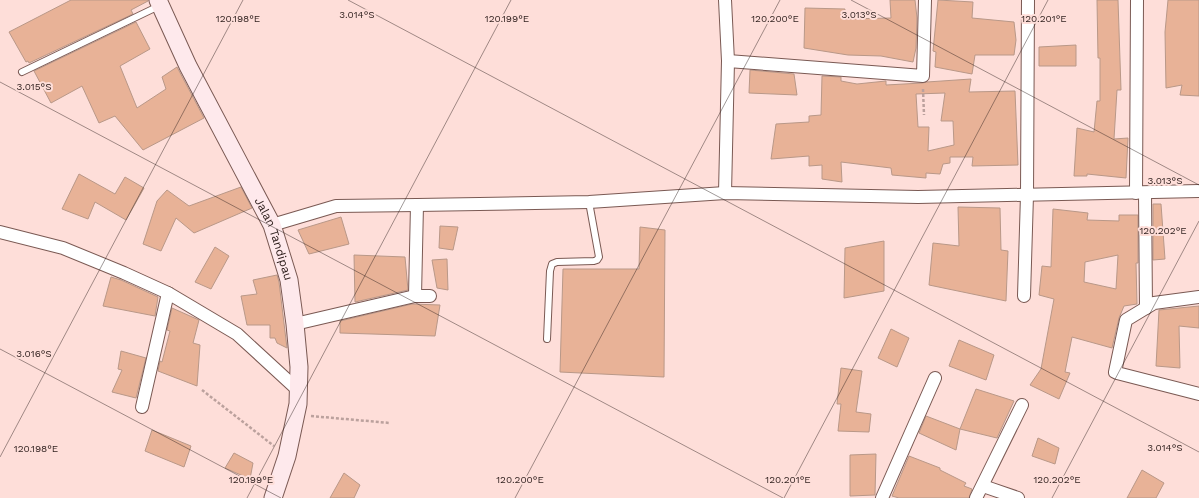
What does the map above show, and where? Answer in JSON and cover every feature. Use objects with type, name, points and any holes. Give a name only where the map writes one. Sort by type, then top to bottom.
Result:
[{"type":"street","points":[[725,0],[728,60],[725,193]]},
{"type":"street","points":[[728,60],[923,76],[925,0]]},
{"type":"street","points":[[1024,296],[1027,195],[1028,0]]},
{"type":"street","points":[[1137,0],[1141,193],[1146,308]]},
{"type":"street","name":"Jalan Tandipau","points":[[159,2],[188,66],[272,225],[289,280],[299,367],[299,391],[297,415],[287,456],[272,498]]},
{"type":"street","points":[[272,225],[336,206],[417,206],[589,202],[725,193],[918,196],[1199,191]]},
{"type":"street","points":[[415,296],[417,206]]},
{"type":"street","points":[[0,232],[63,248],[124,272],[168,292],[237,334],[299,391]]},
{"type":"street","points":[[142,407],[168,292]]},
{"type":"street","points":[[295,324],[415,296],[430,296]]},
{"type":"street","points":[[1199,297],[1154,303],[1126,320],[1115,372],[1199,394]]},
{"type":"street","points":[[882,498],[936,378]]},
{"type":"street","points":[[976,498],[1022,404]]},
{"type":"street","points":[[983,486],[1018,498]]},
{"type":"lane","points":[[22,72],[159,2]]},
{"type":"lane","points":[[547,339],[550,271],[552,264],[557,262],[594,261],[598,260],[599,257],[589,202]]},
{"type":"path","points":[[923,76],[924,115]]},
{"type":"path","points":[[202,390],[287,456]]},
{"type":"path","points":[[297,415],[390,423]]},
{"type":"building","points":[[71,0],[148,1],[131,10],[133,14],[29,63],[28,61],[26,62],[9,32]]},
{"type":"building","points":[[890,0],[915,0],[917,18],[916,48],[913,62],[881,56],[848,55],[804,48],[805,8],[845,9],[844,19],[891,18]]},
{"type":"building","points":[[938,0],[973,2],[972,18],[1014,22],[1016,40],[1014,55],[975,55],[972,74],[935,67],[936,52],[933,51]]},
{"type":"building","points":[[1097,0],[1118,0],[1121,90],[1117,90],[1114,139],[1128,138],[1126,178],[1087,174],[1087,176],[1074,176],[1077,128],[1094,132],[1097,101],[1100,101],[1100,58],[1098,58]]},
{"type":"building","points":[[1168,0],[1199,0],[1199,96],[1180,95],[1182,85],[1166,88],[1165,32]]},
{"type":"building","points":[[136,22],[150,49],[120,66],[137,108],[166,89],[162,77],[177,67],[204,118],[143,150],[115,116],[99,123],[82,86],[51,103],[34,71]]},
{"type":"building","points":[[1076,45],[1076,66],[1039,66],[1039,47]]},
{"type":"building","points":[[750,70],[794,74],[797,95],[749,93]]},
{"type":"building","points":[[822,76],[841,77],[841,81],[857,84],[886,81],[886,85],[971,79],[969,92],[1015,91],[1018,165],[972,166],[973,157],[950,157],[950,163],[943,164],[940,174],[926,173],[926,178],[892,175],[891,168],[841,162],[842,182],[822,179],[822,165],[809,166],[809,156],[771,159],[776,124],[809,122],[809,116],[821,115]],"holes":[[[945,93],[941,121],[953,121],[954,145],[928,151],[929,127],[918,127],[916,94]]]},
{"type":"building","points":[[79,174],[115,194],[125,177],[144,188],[126,220],[95,202],[88,219],[62,209]]},
{"type":"building","points":[[241,187],[252,208],[194,233],[176,218],[161,251],[143,244],[157,201],[167,190],[189,206]]},
{"type":"building","points":[[1153,204],[1161,204],[1165,259],[1153,260]]},
{"type":"building","points":[[958,207],[1000,208],[1001,250],[1008,251],[1006,301],[929,285],[933,243],[959,246]]},
{"type":"building","points":[[1053,209],[1088,213],[1087,220],[1119,221],[1119,215],[1138,215],[1138,263],[1136,263],[1137,304],[1124,306],[1119,318],[1112,348],[1072,337],[1065,372],[1070,373],[1059,399],[1030,385],[1041,369],[1054,299],[1039,295],[1042,266],[1051,267]],"holes":[[[1118,255],[1116,289],[1084,282],[1085,262]]]},
{"type":"building","points":[[341,217],[349,244],[309,254],[298,230]]},
{"type":"building","points":[[440,226],[458,227],[453,250],[439,248]]},
{"type":"building","points":[[640,227],[665,230],[664,377],[560,372],[563,269],[639,269]]},
{"type":"building","points":[[884,241],[884,291],[844,298],[845,248]]},
{"type":"building","points":[[215,247],[229,256],[211,289],[195,282]]},
{"type":"building","points":[[354,255],[405,257],[408,290],[355,302]]},
{"type":"building","points":[[447,259],[448,290],[437,288],[432,260]]},
{"type":"building","points":[[277,275],[287,348],[277,343],[275,338],[270,338],[270,325],[247,325],[241,296],[257,294],[253,280]]},
{"type":"building","points":[[111,277],[158,297],[155,316],[103,306]]},
{"type":"building","points":[[412,304],[440,305],[435,336],[340,333],[340,321]]},
{"type":"building","points":[[1199,306],[1199,328],[1179,326],[1180,368],[1156,366],[1159,310]]},
{"type":"building","points":[[172,308],[199,320],[193,343],[200,345],[197,386],[158,371],[160,361],[162,362],[170,331],[167,330]]},
{"type":"building","points":[[891,329],[909,338],[897,367],[878,358]]},
{"type":"building","points":[[959,340],[994,355],[986,380],[949,366]]},
{"type":"building","points":[[121,351],[146,358],[136,398],[112,392],[122,370],[118,369]]},
{"type":"building","points":[[841,368],[862,371],[856,412],[871,414],[869,432],[838,431],[841,404],[837,404]]},
{"type":"building","points":[[976,389],[1014,401],[997,438],[960,429]]},
{"type":"building","points":[[926,416],[960,429],[956,450],[919,433]]},
{"type":"building","points":[[152,430],[191,446],[184,467],[145,451]]},
{"type":"building","points":[[1038,438],[1059,448],[1055,464],[1032,456]]},
{"type":"building","points":[[234,453],[253,463],[250,479],[225,468]]},
{"type":"building","points":[[876,454],[875,495],[850,496],[850,455]]},
{"type":"building","points":[[909,456],[940,468],[940,470],[966,483],[964,486],[972,489],[969,498],[899,498],[892,496]]},
{"type":"building","points":[[1142,470],[1164,483],[1156,498],[1127,498]]},
{"type":"building","points":[[344,473],[360,485],[354,498],[330,498]]}]
